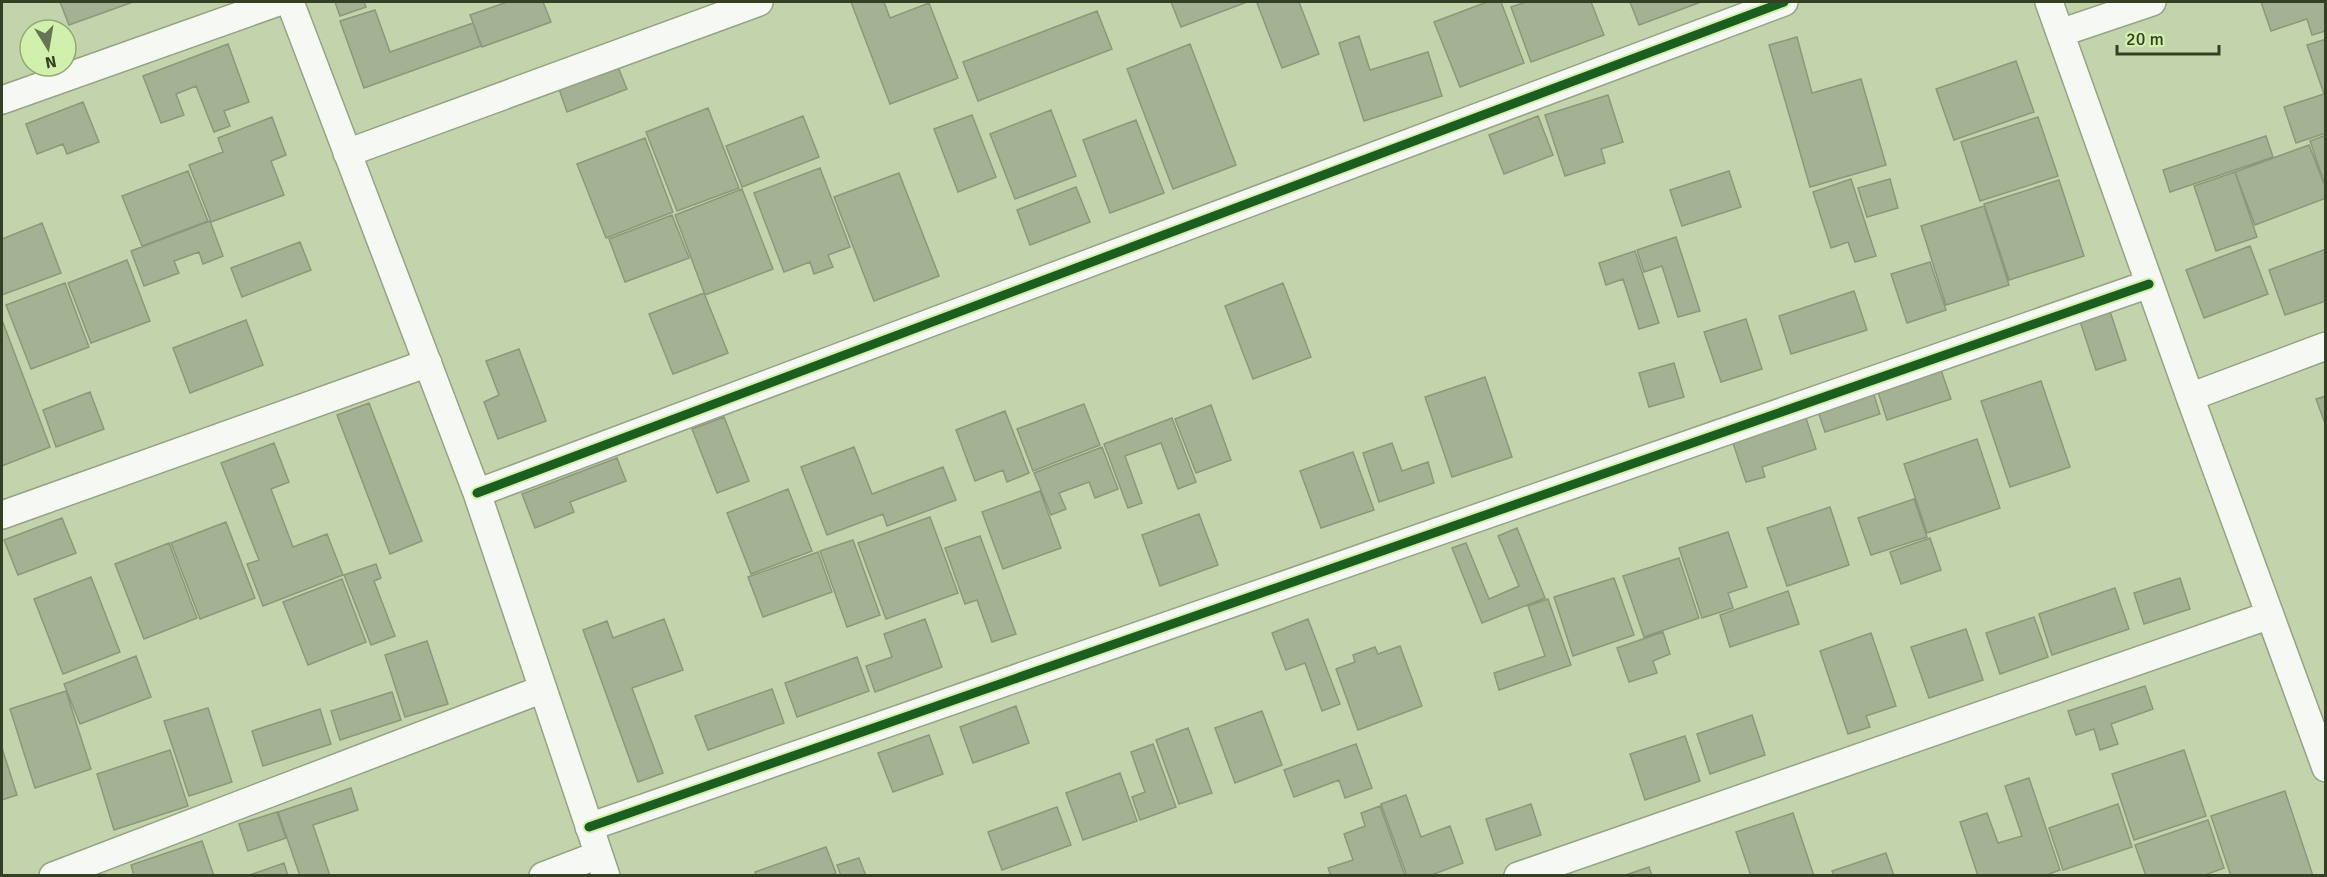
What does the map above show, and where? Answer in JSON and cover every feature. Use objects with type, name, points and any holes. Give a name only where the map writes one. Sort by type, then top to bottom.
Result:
[{"type":"street","points":[[2,100],[278,2]]},
{"type":"street","points":[[290,2],[477,494],[602,866],[543,876]]},
{"type":"street","points":[[348,153],[759,2]]},
{"type":"street","points":[[477,494],[1784,2]]},
{"type":"street","points":[[2049,2],[2190,397],[2324,759]]},
{"type":"street","points":[[2060,33],[2152,2]]},
{"type":"street","points":[[589,827],[2149,284]]},
{"type":"street","points":[[2190,397],[2325,346]]},
{"type":"street","points":[[2,515],[428,363]]},
{"type":"street","points":[[1518,876],[2270,615]]},
{"type":"street","points":[[53,876],[543,690]]},
{"type":"building","points":[[60,2],[133,2],[78,22],[78,18],[66,18]]},
{"type":"building","points":[[335,2],[364,2],[366,7],[340,16]]},
{"type":"building","points":[[507,2],[543,2],[551,22],[482,47],[470,15]]},
{"type":"building","points":[[851,2],[884,2],[890,18],[929,3],[958,78],[890,104]]},
{"type":"building","points":[[1171,2],[1247,2],[1181,27]]},
{"type":"building","points":[[1299,2],[1319,54],[1282,68],[1257,3]]},
{"type":"building","points":[[1487,2],[1501,2],[1524,63],[1460,87],[1434,22]]},
{"type":"building","points":[[1526,2],[1591,2],[1604,35],[1531,62],[1511,7]]},
{"type":"building","points":[[1630,2],[1701,2],[1639,25]]},
{"type":"building","points":[[2261,2],[2326,2],[2326,31],[2312,35],[2307,19],[2271,31]]},
{"type":"building","points":[[375,10],[390,52],[473,23],[481,46],[364,88],[340,21]]},
{"type":"building","points":[[1097,11],[1112,49],[978,101],[963,62]]},
{"type":"building","points":[[1359,36],[1370,70],[1428,52],[1442,96],[1364,121],[1339,43]]},
{"type":"building","points":[[1797,37],[1812,93],[1861,79],[1886,165],[1810,187],[1769,45]]},
{"type":"building","points":[[2326,39],[2326,133],[2296,143],[2284,107],[2324,94],[2307,45]]},
{"type":"building","points":[[228,44],[249,102],[224,111],[230,126],[214,132],[196,86],[176,94],[184,115],[161,123],[143,76]]},
{"type":"building","points":[[1190,44],[1236,165],[1173,189],[1127,69]]},
{"type":"building","points":[[2016,61],[2034,112],[1954,140],[1936,89]]},
{"type":"building","points":[[618,67],[627,89],[567,112],[559,89]]},
{"type":"building","points":[[1608,95],[1623,142],[1601,149],[1605,163],[1565,176],[1545,115]]},
{"type":"building","points":[[83,102],[99,142],[67,154],[63,144],[37,154],[26,124]]},
{"type":"building","points":[[708,108],[739,188],[677,211],[646,132]]},
{"type":"building","points":[[1051,110],[1076,176],[1015,199],[990,134]]},
{"type":"building","points":[[972,115],[996,177],[958,192],[934,129]]},
{"type":"building","points":[[803,116],[819,157],[742,187],[726,146]]},
{"type":"building","points":[[1538,116],[1553,155],[1504,174],[1489,135]]},
{"type":"building","points":[[272,117],[286,155],[271,161],[284,195],[211,222],[189,165],[223,152],[218,138]]},
{"type":"building","points":[[2038,117],[2058,176],[1980,201],[1961,142]]},
{"type":"building","points":[[1136,120],[1164,193],[1110,213],[1083,140]]},
{"type":"building","points":[[2326,135],[2326,182],[2324,182],[2310,141]]},
{"type":"building","points":[[2266,136],[2273,157],[2170,192],[2163,170]]},
{"type":"building","points":[[645,138],[673,212],[606,238],[577,164]]},
{"type":"building","points":[[2309,145],[2326,189],[2326,198],[2255,225],[2235,172]]},
{"type":"building","points":[[820,168],[850,247],[828,255],[833,267],[814,274],[810,262],[784,272],[754,193]]},
{"type":"building","points":[[188,171],[208,221],[142,246],[122,196]]},
{"type":"building","points":[[1729,171],[1741,207],[1682,226],[1670,190]]},
{"type":"building","points":[[2235,172],[2257,237],[2216,251],[2194,186]]},
{"type":"building","points":[[899,173],[939,276],[874,301],[834,197]]},
{"type":"building","points":[[1851,179],[1876,256],[1855,262],[1848,242],[1831,248],[1813,192]]},
{"type":"building","points":[[1890,179],[1898,208],[1867,217],[1858,188]]},
{"type":"building","points":[[2059,180],[2084,256],[2009,280],[1984,204]]},
{"type":"building","points":[[1076,187],[1090,222],[1030,245],[1017,210]]},
{"type":"building","points":[[742,189],[773,269],[705,295],[675,215]]},
{"type":"building","points":[[1984,206],[2009,285],[1946,305],[1921,226]]},
{"type":"building","points":[[672,215],[689,258],[625,282],[609,239]]},
{"type":"building","points":[[210,221],[223,256],[203,264],[199,252],[174,261],[179,273],[144,286],[131,251]]},
{"type":"building","points":[[42,223],[61,273],[2,295],[2,239]]},
{"type":"building","points":[[1676,237],[1700,311],[1678,317],[1662,266],[1644,272],[1637,250]]},
{"type":"building","points":[[300,242],[311,270],[242,297],[231,268]]},
{"type":"building","points":[[2250,246],[2268,294],[2204,318],[2186,270]]},
{"type":"building","points":[[2326,249],[2326,301],[2285,315],[2269,270]]},
{"type":"building","points":[[1635,251],[1659,323],[1639,329],[1623,279],[1606,285],[1599,263]]},
{"type":"building","points":[[127,260],[150,321],[91,343],[68,283]]},
{"type":"building","points":[[1930,262],[1946,310],[1907,323],[1891,274]]},
{"type":"building","points":[[65,283],[89,347],[31,369],[6,305]]},
{"type":"building","points":[[1283,283],[1311,357],[1253,379],[1225,306]]},
{"type":"building","points":[[1854,291],[1867,330],[1791,354],[1779,316]]},
{"type":"building","points":[[704,293],[728,353],[673,374],[649,314]]},
{"type":"building","points":[[2107,302],[2126,360],[2096,370],[2077,312]]},
{"type":"building","points":[[1746,319],[1762,369],[1721,382],[1704,332]]},
{"type":"building","points":[[2,320],[50,447],[2,466]]},
{"type":"building","points":[[246,320],[263,365],[190,393],[173,348]]},
{"type":"building","points":[[519,349],[546,421],[498,439],[484,402],[499,395],[486,361]]},
{"type":"building","points":[[1674,363],[1684,397],[1649,407],[1639,373]]},
{"type":"building","points":[[1941,370],[1951,399],[1887,420],[1878,392]]},
{"type":"building","points":[[1485,377],[1512,457],[1452,477],[1425,397]]},
{"type":"building","points":[[2041,381],[2070,467],[2010,487],[1981,401]]},
{"type":"building","points":[[90,392],[104,429],[56,447],[43,410]]},
{"type":"building","points":[[1873,392],[1880,414],[1825,432],[1818,411]]},
{"type":"building","points":[[2326,396],[2326,426],[2316,399]]},
{"type":"building","points":[[369,403],[422,541],[390,554],[337,415]]},
{"type":"building","points":[[1084,404],[1100,445],[1033,471],[1017,429]]},
{"type":"building","points":[[1211,405],[1231,460],[1196,473],[1175,419]]},
{"type":"building","points":[[1005,411],[1029,473],[1007,482],[1003,470],[975,481],[956,430]]},
{"type":"building","points":[[1804,412],[1816,449],[1762,467],[1765,477],[1746,482],[1731,437]]},
{"type":"building","points":[[724,417],[749,481],[717,493],[692,429]]},
{"type":"building","points":[[1172,418],[1196,482],[1178,489],[1161,443],[1125,456],[1142,503],[1128,508],[1104,444]]},
{"type":"building","points":[[1977,439],[2000,508],[1927,533],[1904,464]]},
{"type":"building","points":[[274,443],[289,482],[271,489],[293,547],[327,534],[343,575],[263,606],[247,564],[259,560],[221,463]]},
{"type":"building","points":[[1392,443],[1402,471],[1428,462],[1434,483],[1379,502],[1363,453]]},
{"type":"building","points":[[854,447],[872,494],[943,467],[956,500],[887,526],[883,514],[827,535],[801,467]]},
{"type":"building","points":[[1102,447],[1118,489],[1095,498],[1089,482],[1059,493],[1066,509],[1051,515],[1034,473]]},
{"type":"building","points":[[1353,452],[1374,510],[1321,528],[1300,471]]},
{"type":"building","points":[[617,458],[626,481],[570,502],[574,512],[535,528],[522,494]]},
{"type":"building","points":[[788,489],[812,551],[751,574],[727,513]]},
{"type":"building","points":[[1040,491],[1061,548],[1003,569],[982,512]]},
{"type":"building","points":[[1914,499],[1927,537],[1871,555],[1858,518]]},
{"type":"building","points":[[1830,507],[1849,565],[1787,586],[1767,528]]},
{"type":"building","points":[[1199,514],[1218,565],[1160,586],[1142,535]]},
{"type":"building","points":[[930,517],[958,593],[886,619],[858,543]]},
{"type":"building","points":[[62,518],[76,553],[18,575],[4,540]]},
{"type":"building","points":[[226,522],[255,598],[200,619],[171,543]]},
{"type":"building","points":[[1517,528],[1545,598],[1482,623],[1452,548],[1466,543],[1489,599],[1519,586],[1498,536]]},
{"type":"building","points":[[1728,532],[1747,587],[1728,593],[1733,608],[1702,618],[1679,548]]},
{"type":"building","points":[[980,536],[1016,634],[992,642],[977,600],[965,604],[945,548]]},
{"type":"building","points":[[1930,538],[1941,570],[1901,584],[1890,552]]},
{"type":"building","points":[[853,540],[880,615],[847,627],[820,551]]},
{"type":"building","points":[[169,543],[197,618],[144,639],[115,564]]},
{"type":"building","points":[[818,552],[832,592],[763,617],[748,577]]},
{"type":"building","points":[[1679,558],[1699,618],[1644,637],[1623,576]]},
{"type":"building","points":[[376,564],[381,578],[374,581],[395,636],[371,645],[344,575]]},
{"type":"building","points":[[91,577],[120,652],[63,674],[34,599]]},
{"type":"building","points":[[1614,578],[1634,635],[1573,656],[1554,597]]},
{"type":"building","points":[[2180,578],[2190,609],[2144,624],[2134,593]]},
{"type":"building","points":[[342,579],[366,642],[308,665],[283,602]]},
{"type":"building","points":[[2115,588],[2129,629],[2052,655],[2039,614]]},
{"type":"building","points":[[1788,591],[1799,624],[1730,647],[1720,615]]},
{"type":"building","points":[[1548,599],[1571,665],[1499,690],[1494,673],[1545,656],[1528,606]]},
{"type":"building","points":[[2034,617],[2048,657],[2000,674],[1986,633]]},
{"type":"building","points":[[664,619],[683,670],[632,688],[663,773],[638,782],[583,630],[607,621],[613,638]]},
{"type":"building","points":[[925,619],[942,667],[875,692],[866,666],[892,657],[884,634]]},
{"type":"building","points":[[1308,619],[1340,704],[1322,711],[1305,663],[1286,670],[1272,633]]},
{"type":"building","points":[[1966,629],[1983,680],[1929,698],[1911,647]]},
{"type":"building","points":[[1663,632],[1670,654],[1653,661],[1657,673],[1629,682],[1617,648]]},
{"type":"building","points":[[1871,633],[1896,706],[1866,716],[1870,727],[1848,734],[1820,651]]},
{"type":"building","points":[[427,641],[448,704],[405,717],[385,655]]},
{"type":"building","points":[[1400,646],[1422,706],[1358,730],[1336,669],[1355,662],[1353,655],[1375,647],[1378,654]]},
{"type":"building","points":[[136,656],[151,697],[80,724],[64,684]]},
{"type":"building","points":[[857,657],[869,691],[797,717],[785,683]]},
{"type":"building","points":[[2145,686],[2153,709],[2111,724],[2118,744],[2100,750],[2094,729],[2076,735],[2068,711]]},
{"type":"building","points":[[772,689],[784,723],[708,750],[695,716]]},
{"type":"building","points":[[66,691],[91,769],[35,788],[10,709]]},
{"type":"building","points":[[392,692],[401,720],[340,740],[331,711]]},
{"type":"building","points":[[1016,706],[1029,743],[973,763],[960,727]]},
{"type":"building","points":[[208,708],[232,782],[189,796],[164,721]]},
{"type":"building","points":[[320,709],[331,744],[263,766],[252,731]]},
{"type":"building","points":[[1262,711],[1282,765],[1235,783],[1215,728]]},
{"type":"building","points":[[1752,715],[1765,755],[1710,774],[1697,734]]},
{"type":"building","points":[[1188,728],[1212,793],[1179,804],[1156,740]]},
{"type":"building","points":[[929,735],[943,774],[893,792],[878,753]]},
{"type":"building","points":[[1685,736],[1700,781],[1645,800],[1630,754]]},
{"type":"building","points":[[1153,744],[1176,807],[1140,820],[1132,797],[1145,792],[1131,752]]},
{"type":"building","points":[[1356,744],[1372,788],[1345,798],[1339,780],[1294,797],[1284,770]]},
{"type":"building","points":[[2,748],[17,795],[2,800]]},
{"type":"building","points":[[170,750],[188,806],[114,830],[97,774]]},
{"type":"building","points":[[2184,750],[2206,816],[2134,840],[2112,774]]},
{"type":"building","points":[[1120,773],[1137,821],[1083,840],[1066,793]]},
{"type":"building","points":[[2029,778],[2060,870],[2044,876],[1978,876],[1960,822],[1987,813],[1998,843],[2022,836],[2005,786]]},
{"type":"building","points":[[351,788],[358,810],[313,825],[330,876],[300,876],[278,812]]},
{"type":"building","points":[[2285,791],[2313,876],[2231,876],[2211,816]]},
{"type":"building","points":[[1406,795],[1421,837],[1450,826],[1463,863],[1429,876],[1407,876],[1381,804]]},
{"type":"building","points":[[1531,804],[1541,835],[1496,850],[1486,819]]},
{"type":"building","points":[[2118,804],[2132,847],[2063,870],[2049,828]]},
{"type":"building","points":[[1380,806],[1405,876],[1331,876],[1328,868],[1353,860],[1344,834],[1365,826],[1361,813]]},
{"type":"building","points":[[1057,807],[1071,845],[1002,870],[988,832]]},
{"type":"building","points":[[277,812],[286,838],[248,851],[239,824]]},
{"type":"building","points":[[1793,813],[1814,876],[1751,876],[1736,832]]},
{"type":"building","points":[[2208,820],[2224,868],[2202,876],[2146,876],[2135,845]]},
{"type":"building","points":[[202,841],[214,876],[134,876],[131,865]]},
{"type":"building","points":[[826,847],[836,873],[830,876],[756,876],[755,872]]},
{"type":"building","points":[[1886,853],[1894,876],[1834,876],[1832,871]]},
{"type":"building","points":[[859,858],[866,876],[841,876],[837,865]]},
{"type":"building","points":[[284,863],[288,876],[247,876]]},
{"type":"building","points":[[1649,867],[1652,876],[1623,876]]},
{"type":"cycle path","points":[[477,493],[1784,2]]},
{"type":"cycle path","points":[[589,827],[2149,284]]}]
